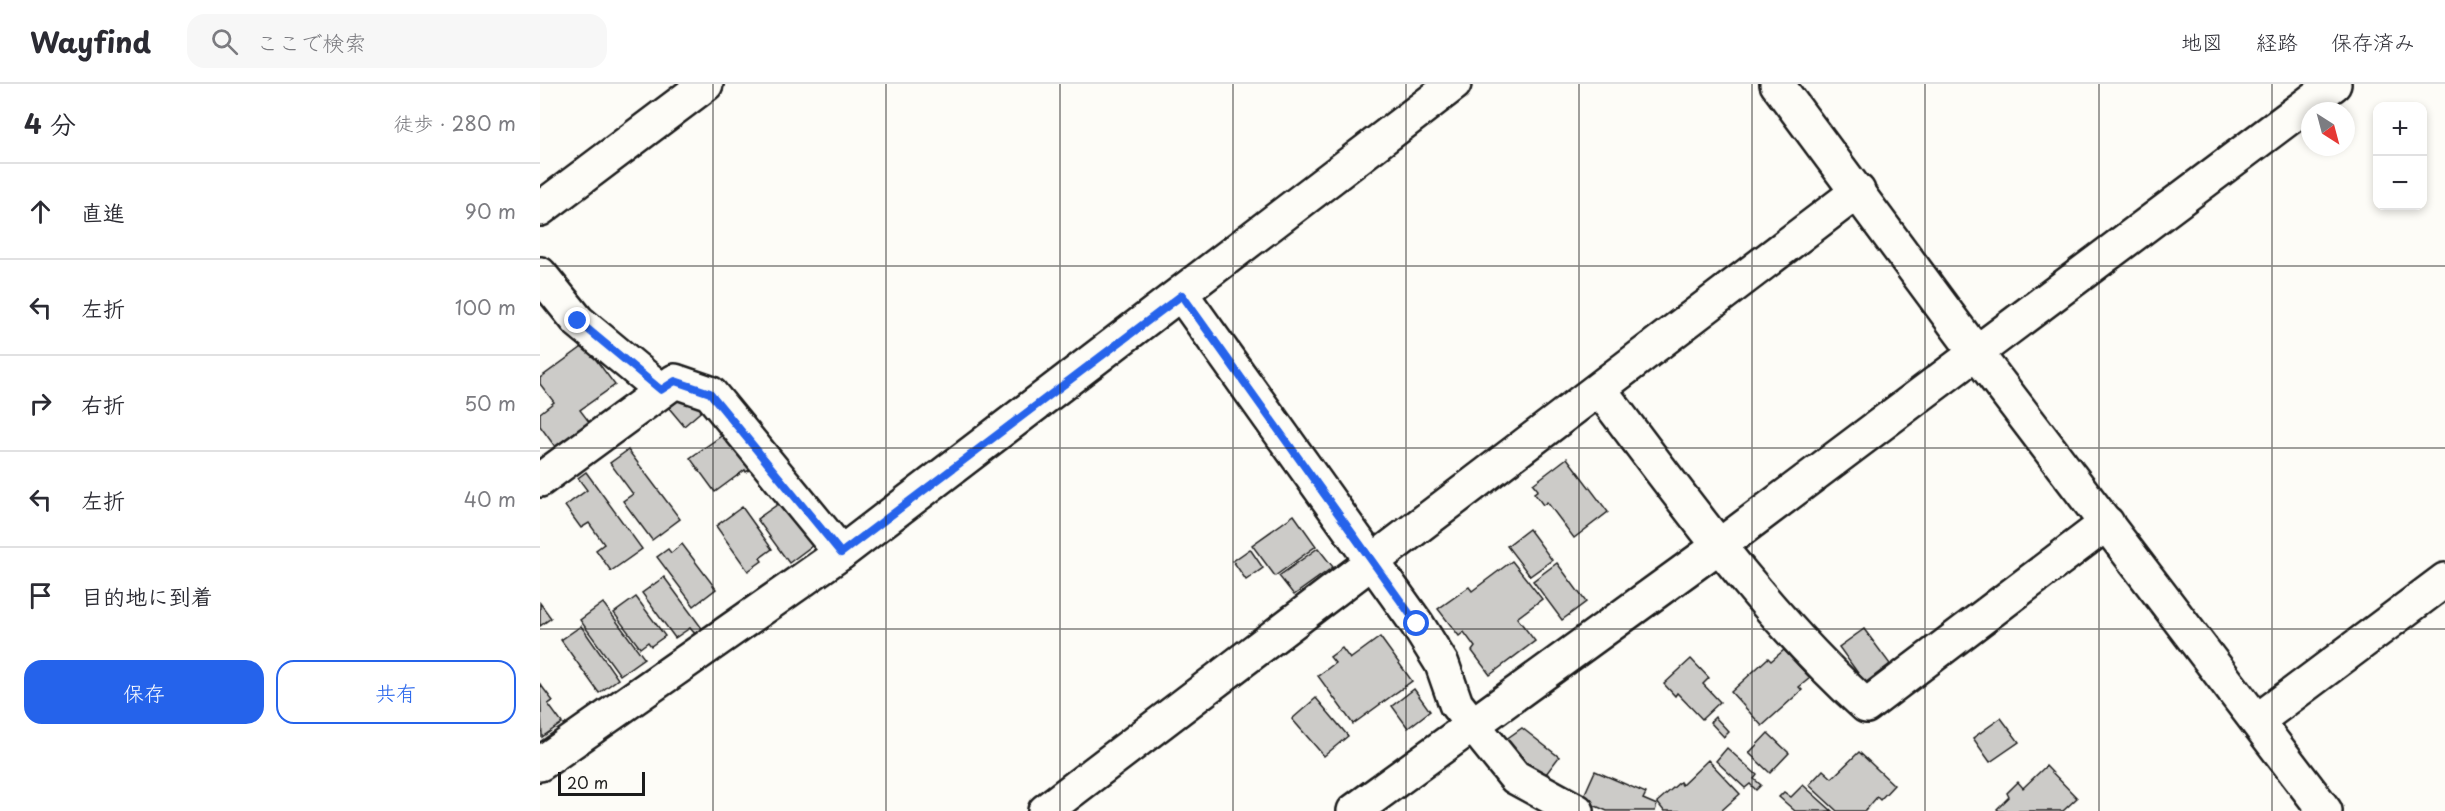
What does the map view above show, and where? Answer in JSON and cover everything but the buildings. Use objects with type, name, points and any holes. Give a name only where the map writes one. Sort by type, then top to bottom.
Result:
[{"type":"street","points":[[540,209],[706,84]]},
{"type":"street","points":[[540,764],[841,553],[1182,295],[1454,84]]},
{"type":"street","points":[[1777,84],[1977,354],[2325,811]]},
{"type":"street","points":[[1354,811],[1719,546],[2334,84]]},
{"type":"street","points":[[1045,811],[1858,191]]},
{"type":"street","points":[[540,274],[578,321],[661,390]]},
{"type":"street","points":[[1182,295],[1429,644],[1442,664],[1456,704],[1515,777],[1577,811]]},
{"type":"street","points":[[540,480],[675,381],[710,393],[841,553]]},
{"type":"street","points":[[1600,390],[1719,546],[1835,678],[1866,706],[2107,523]]},
{"type":"street","points":[[2257,721],[2445,580]]},
{"type":"route","points":[[578,321],[661,390],[675,381],[710,393],[841,553],[1182,295],[1417,624]]}]
